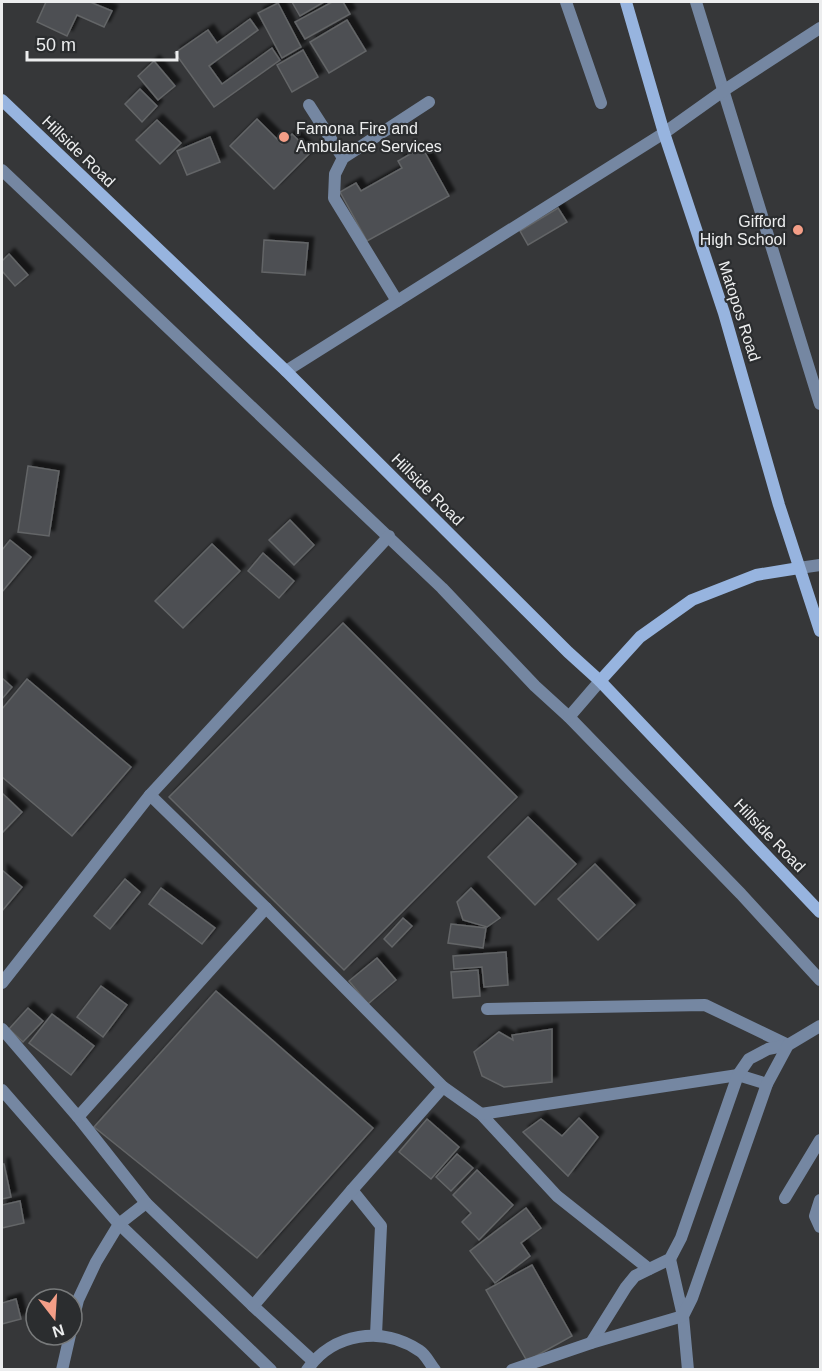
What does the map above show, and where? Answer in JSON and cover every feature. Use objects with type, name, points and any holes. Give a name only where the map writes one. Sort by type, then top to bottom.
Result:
[{"type":"street","points":[[566,2],[601,103]]},
{"type":"street","name":"Matopos Road","points":[[626,2],[664,133],[724,313],[779,505],[820,630]]},
{"type":"street","points":[[696,2],[820,404]]},
{"type":"street","points":[[286,371],[664,133],[723,90],[820,28]]},
{"type":"street","name":"Hillside Road","points":[[2,100],[286,371],[559,644],[600,681],[820,912]]},
{"type":"street","points":[[397,301],[334,198],[335,174],[343,158],[429,102]]},
{"type":"street","points":[[309,105],[343,158]]},
{"type":"street","points":[[2,170],[442,588],[535,686],[569,717],[741,894],[820,980]]},
{"type":"street","points":[[2,983],[150,795],[388,536]]},
{"type":"street","points":[[569,717],[640,637],[692,600],[756,575],[820,565]]},
{"type":"street","points":[[150,795],[266,908],[443,1087],[481,1114],[557,1196],[648,1269]]},
{"type":"street","points":[[78,1117],[266,908]]},
{"type":"street","points":[[488,1009],[705,1005],[788,1045]]},
{"type":"street","points":[[591,1343],[635,1276],[670,1259],[681,1238],[738,1075],[749,1059],[768,1049],[788,1045],[820,1026]]},
{"type":"street","points":[[2,1029],[78,1117],[146,1203],[253,1306],[310,1365],[331,1346],[353,1337],[376,1335],[399,1341],[421,1352],[435,1370]]},
{"type":"street","points":[[512,1370],[591,1343],[683,1316],[692,1298],[767,1084],[788,1045]]},
{"type":"street","points":[[481,1114],[738,1075],[767,1084]]},
{"type":"street","points":[[253,1306],[443,1087]]},
{"type":"street","points":[[2,1090],[119,1224],[271,1370]]},
{"type":"street","points":[[785,1198],[820,1140]]},
{"type":"street","points":[[352,1190],[381,1226],[376,1335]]},
{"type":"street","points":[[820,1200],[815,1216],[820,1227]]},
{"type":"street","points":[[84,1287],[119,1224],[146,1203]]},
{"type":"street","points":[[670,1259],[683,1316],[688,1370]]},
{"type":"street","points":[[62,1370],[67,1347]]},
{"type":"building","points":[[46,2],[90,2],[112,11],[104,27],[77,15],[67,36],[37,22]]},
{"type":"building","points":[[292,2],[324,2],[300,16]]},
{"type":"building","points":[[332,2],[343,2],[350,14],[305,39],[295,22]]},
{"type":"building","points":[[278,3],[301,47],[282,58],[258,13]]},
{"type":"building","points":[[250,19],[258,30],[209,66],[222,84],[272,48],[280,60],[214,107],[175,53],[208,30],[217,43]]},
{"type":"building","points":[[347,20],[366,51],[329,73],[310,42]]},
{"type":"building","points":[[303,50],[318,77],[292,92],[277,65]]},
{"type":"building","points":[[154,61],[175,86],[158,100],[138,76]]},
{"type":"building","points":[[140,89],[157,106],[142,122],[125,104]]},
{"type":"building","points":[[257,119],[282,144],[292,134],[311,152],[274,189],[230,146]]},
{"type":"building","points":[[157,120],[181,143],[160,164],[136,140]]},
{"type":"building","points":[[210,137],[220,162],[187,175],[177,151]]},
{"type":"building","points":[[422,147],[449,196],[367,241],[340,192],[356,183],[361,191],[402,168],[398,161]]},
{"type":"building","points":[[558,208],[567,222],[528,245],[520,231]]},
{"type":"building","points":[[264,240],[308,243],[305,275],[262,272]]},
{"type":"building","points":[[9,254],[28,275],[15,286],[2,271],[2,261]]},
{"type":"building","points":[[28,466],[59,471],[49,536],[18,532]]},
{"type":"building","points":[[290,520],[314,545],[294,565],[269,540]]},
{"type":"building","points":[[10,540],[31,557],[2,592],[2,550]]},
{"type":"building","points":[[212,544],[240,571],[183,628],[155,601]]},
{"type":"building","points":[[263,553],[294,581],[279,598],[248,571]]},
{"type":"building","points":[[343,623],[517,797],[344,970],[169,797]]},
{"type":"building","points":[[2,678],[12,687],[2,699]]},
{"type":"building","points":[[27,679],[131,767],[72,836],[2,777],[2,709]]},
{"type":"building","points":[[2,793],[22,812],[2,833]]},
{"type":"building","points":[[528,817],[576,864],[535,905],[488,857]]},
{"type":"building","points":[[595,864],[635,905],[598,940],[558,899]]},
{"type":"building","points":[[2,870],[22,887],[2,911]]},
{"type":"building","points":[[125,879],[140,892],[110,929],[94,916]]},
{"type":"building","points":[[161,888],[215,928],[202,944],[149,904]]},
{"type":"building","points":[[471,888],[500,918],[487,927],[463,920],[457,902]]},
{"type":"building","points":[[403,918],[412,926],[392,947],[384,939]]},
{"type":"building","points":[[451,924],[486,928],[483,948],[448,943]]},
{"type":"building","points":[[506,952],[508,985],[484,987],[482,967],[454,969],[453,956]]},
{"type":"building","points":[[377,958],[396,980],[368,1004],[349,981]]},
{"type":"building","points":[[478,970],[480,996],[453,998],[451,972]]},
{"type":"building","points":[[101,986],[127,1005],[103,1037],[77,1017]]},
{"type":"building","points":[[216,991],[373,1128],[257,1258],[94,1127]]},
{"type":"building","points":[[28,1008],[43,1021],[23,1042],[9,1029]]},
{"type":"building","points":[[52,1014],[94,1046],[71,1075],[29,1043]]},
{"type":"building","points":[[552,1029],[552,1082],[504,1087],[482,1076],[474,1052],[499,1032],[513,1040],[512,1035]]},
{"type":"building","points":[[579,1118],[598,1137],[568,1176],[523,1132],[541,1119],[562,1136]]},
{"type":"building","points":[[427,1119],[459,1147],[431,1179],[399,1152]]},
{"type":"building","points":[[457,1154],[473,1168],[451,1191],[436,1177]]},
{"type":"building","points":[[2,1164],[4,1164],[11,1197],[2,1199]]},
{"type":"building","points":[[477,1170],[513,1205],[479,1240],[462,1222],[471,1213],[453,1195]]},
{"type":"building","points":[[20,1201],[24,1223],[2,1228],[2,1205]]},
{"type":"building","points":[[526,1208],[541,1228],[521,1243],[530,1256],[495,1283],[470,1251]]},
{"type":"building","points":[[532,1265],[572,1336],[527,1361],[486,1290]]},
{"type":"building","points":[[16,1299],[21,1319],[2,1324],[2,1303]]},
{"type":"place","name":"Famona Fire and Ambulance Services","points":[[284,137]]},
{"type":"place","name":"Gifford High School","points":[[798,230]]}]
